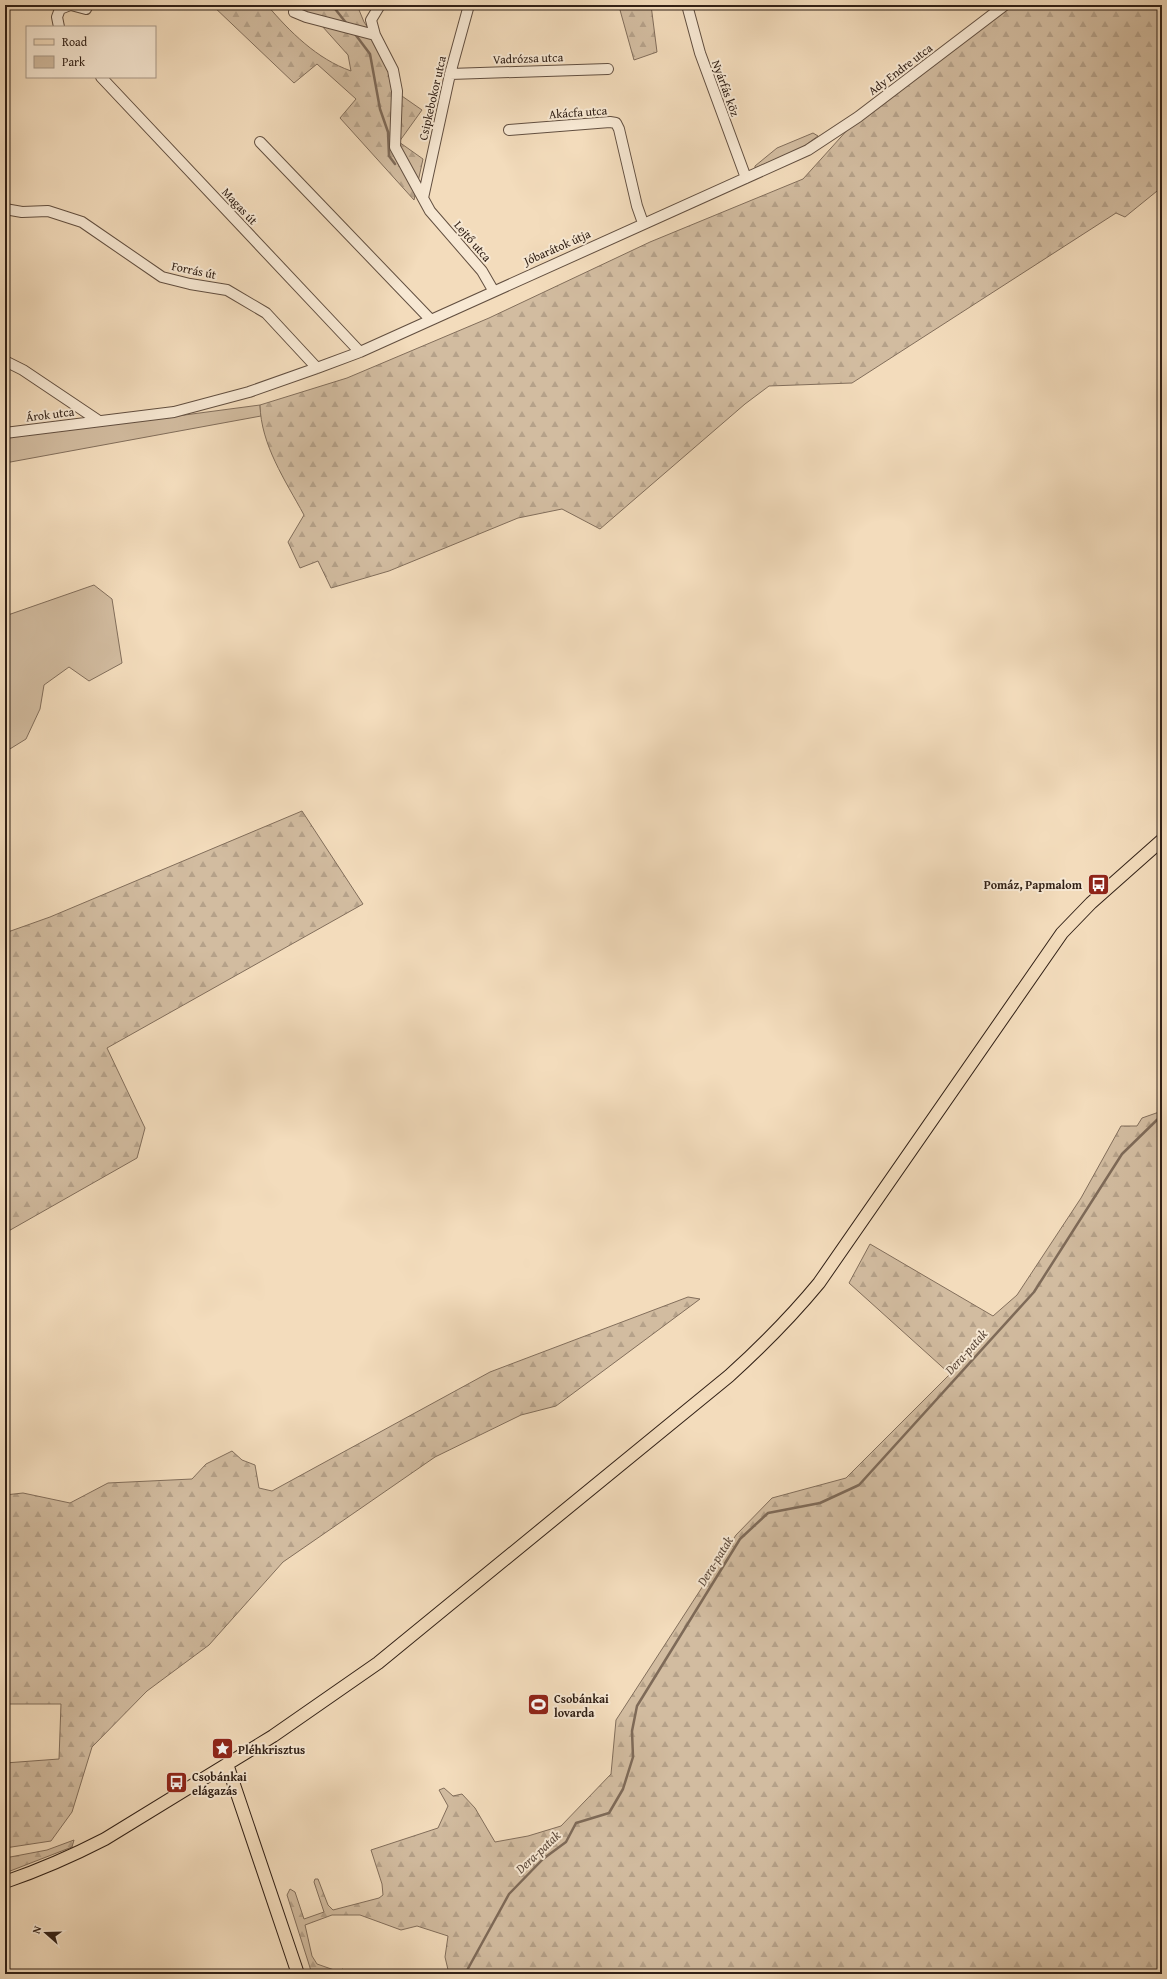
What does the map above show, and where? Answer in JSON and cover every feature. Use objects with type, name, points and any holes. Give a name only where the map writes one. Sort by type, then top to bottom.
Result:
[{"type":"main road","points":[[5,1882],[42,1870],[77,1854],[286,1727],[378,1663],[729,1376],[764,1345],[795,1312],[823,1277],[1062,933],[1091,902],[1162,840]]},
{"type":"main road","points":[[227,1764],[298,1974]]},
{"type":"street","points":[[59,26],[57,17],[60,9],[71,5],[86,10],[88,5]]},
{"type":"street","points":[[294,12],[306,18],[375,35],[371,20],[380,5]]},
{"type":"street","name":"Csipkebokor utca","points":[[423,198],[450,74],[469,5]]},
{"type":"street","name":"Nyárfás köz","points":[[687,5],[700,53],[746,178]]},
{"type":"street","name":"Ady Endre utca","points":[[808,150],[858,116],[1006,5]]},
{"type":"street","name":"Lejtő utca","points":[[375,35],[393,70],[396,91],[395,147],[430,211],[482,271],[494,290]]},
{"type":"street","name":"Vadrózsa utca","points":[[450,74],[608,69]]},
{"type":"street","name":"Magas út","points":[[101,78],[360,352]]},
{"type":"street","name":"Akácfa utca","points":[[509,130],[610,122],[616,123],[619,129],[637,206],[643,223]]},
{"type":"street","points":[[260,142],[430,319]]},
{"type":"street","name":"Jóbarátok útja","points":[[318,368],[360,352],[494,290],[808,150]]},
{"type":"street","name":"Forrás út","points":[[5,208],[22,212],[48,211],[82,222],[162,277],[190,284],[227,290],[266,313],[318,368]]},
{"type":"street","points":[[5,361],[23,370],[99,421]]},
{"type":"street","name":"Árok utca","points":[[5,433],[174,412],[249,392],[318,368]]},
{"type":"green space","points":[[212,5],[267,5],[305,44],[327,59],[351,71],[348,55],[322,26],[296,5],[357,5],[364,22],[392,63],[399,94],[422,110],[399,142],[423,159],[414,200],[340,118],[356,99],[317,64],[294,83]]},
{"type":"green space","points":[[620,5],[651,5],[657,52],[634,60],[620,10]]},
{"type":"green space","points":[[1008,5],[1159,5],[1162,8],[1162,187],[1125,217],[1116,213],[852,383],[769,386],[745,404],[600,529],[562,509],[518,518],[389,571],[331,588],[318,561],[300,568],[288,542],[304,515],[269,448],[261,420],[260,405],[347,378],[489,318],[650,242],[803,179],[859,117]]},
{"type":"green space","points":[[813,133],[818,136],[800,149],[755,168],[755,166],[777,148]]},
{"type":"green space","points":[[260,405],[261,416],[5,463],[5,434],[177,416]]},
{"type":"green space","points":[[94,585],[112,599],[122,663],[89,681],[69,667],[44,685],[40,709],[26,739],[5,752],[5,616]]},
{"type":"green space","points":[[302,811],[363,904],[107,1048],[145,1128],[137,1158],[5,1233],[5,933],[50,917]]},
{"type":"green space","points":[[1162,1111],[1162,1974],[449,1974],[445,1957],[448,1936],[417,1926],[401,1930],[360,1915],[332,1915],[305,1925],[312,1956],[317,1964],[337,1971],[343,1969],[341,1974],[312,1974],[287,1895],[290,1889],[295,1892],[304,1919],[324,1912],[314,1882],[315,1879],[318,1879],[328,1905],[333,1910],[379,1898],[383,1895],[382,1884],[371,1850],[438,1828],[448,1806],[439,1790],[444,1788],[453,1796],[462,1794],[475,1808],[495,1842],[528,1836],[561,1826],[611,1774],[616,1720],[736,1535],[772,1498],[846,1478],[950,1374],[849,1283],[870,1244],[993,1316],[1017,1295],[1081,1198],[1121,1126],[1137,1126],[1142,1118]]},
{"type":"green space","points":[[688,1297],[700,1299],[556,1406],[521,1415],[435,1457],[283,1562],[209,1645],[147,1691],[92,1747],[72,1812],[51,1841],[5,1848],[5,1763],[59,1759],[61,1704],[5,1704],[5,1495],[23,1493],[70,1503],[108,1483],[192,1479],[206,1464],[232,1451],[242,1460],[255,1465],[259,1488],[272,1491],[490,1372]]},
{"type":"green space","points":[[74,1840],[72,1847],[5,1873],[5,1858],[47,1850]]},
{"type":"waterway","points":[[332,5],[347,24]]},
{"type":"waterway","points":[[355,34],[370,54],[380,109],[388,132],[389,156],[395,164]]},
{"type":"waterway","name":"Dera-patak","points":[[465,1974],[509,1894],[543,1859],[566,1842],[576,1823],[609,1813],[623,1789],[633,1757],[632,1731],[637,1706],[740,1539],[768,1513],[820,1503],[859,1485],[1034,1292],[1122,1154],[1162,1115]]},
{"type":"place","name":"Pomáz, Papmalom","points":[[1098,884]]},
{"type":"place","name":"Csobánkai lovarda","points":[[539,1705]]},
{"type":"place","name":"Pléhkrisztus","points":[[223,1749]]},
{"type":"place","name":"Csobánkai elágazás","points":[[177,1783]]}]
